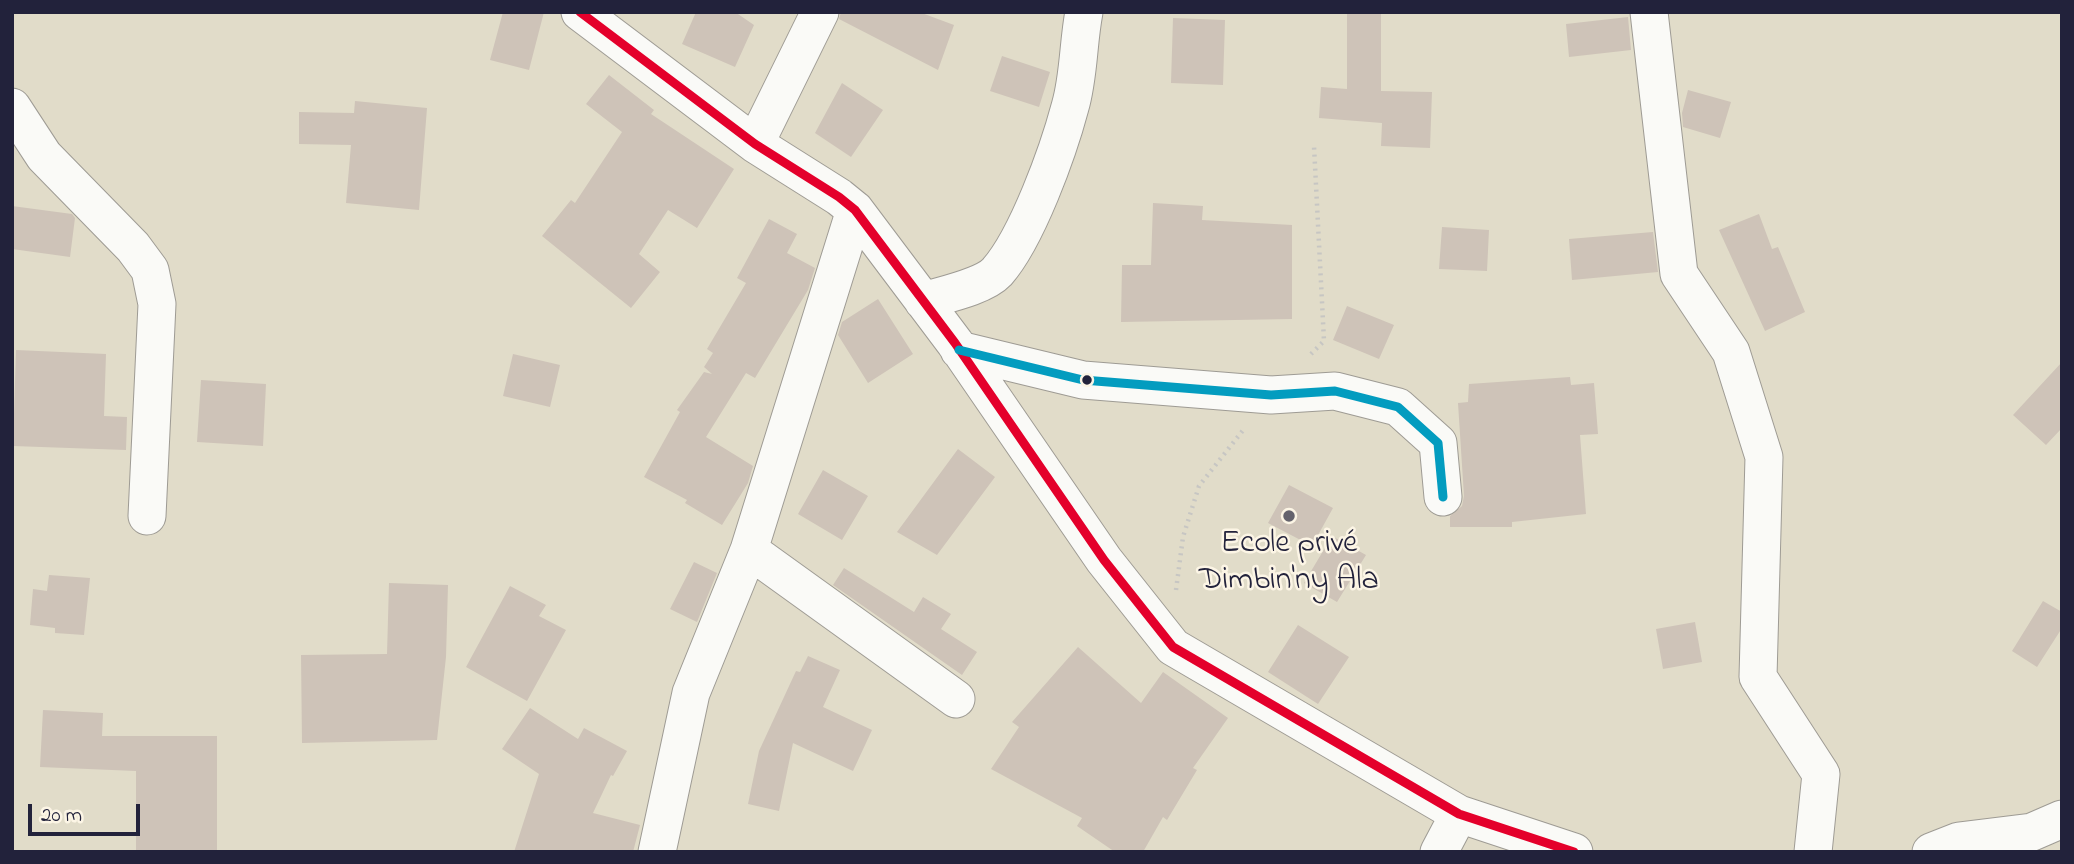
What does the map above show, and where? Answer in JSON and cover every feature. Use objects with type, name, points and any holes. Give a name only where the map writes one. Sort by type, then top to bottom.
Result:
[{"type":"street","points":[[580,12],[755,144],[839,197],[855,211],[959,350],[1104,561],[1173,648],[1459,814],[1574,852]]},
{"type":"street","points":[[755,144],[820,12]]},
{"type":"street","points":[[923,301],[960,291],[996,274],[1016,241],[1037,198],[1071,106],[1084,12]]},
{"type":"street","points":[[1649,12],[1679,274],[1731,352],[1764,457],[1758,677],[1821,774],[1813,852]]},
{"type":"street","points":[[12,107],[44,156],[133,247],[149,270],[157,304],[147,516]]},
{"type":"street","points":[[657,852],[691,692],[749,550],[855,211]]},
{"type":"street","points":[[959,350],[1083,380],[1271,395],[1335,391],[1398,407],[1438,443],[1443,497]]},
{"type":"street","points":[[749,550],[956,699]]},
{"type":"street","points":[[1439,852],[1459,814]]},
{"type":"street","points":[[1931,852],[1959,841],[2032,832],[2062,819]]},
{"type":"building","points":[[503,12],[544,12],[529,70],[490,60]]},
{"type":"building","points":[[696,12],[735,12],[754,25],[735,67],[682,44]]},
{"type":"building","points":[[841,12],[919,12],[954,25],[938,70],[839,19]]},
{"type":"building","points":[[1347,13],[1381,13],[1381,91],[1432,92],[1430,148],[1381,146],[1382,123],[1319,118],[1321,87],[1347,89]]},
{"type":"building","points":[[1628,17],[1631,50],[1569,57],[1566,24]]},
{"type":"building","points":[[1173,18],[1225,20],[1223,85],[1171,83]]},
{"type":"building","points":[[1002,56],[1050,72],[1039,107],[990,91]]},
{"type":"building","points":[[609,75],[654,110],[651,114],[734,169],[697,228],[668,210],[639,254],[660,272],[631,308],[542,236],[571,200],[575,203],[622,132],[586,104]]},
{"type":"building","points":[[842,83],[883,110],[851,157],[815,133]]},
{"type":"building","points":[[1688,90],[1731,102],[1720,138],[1683,127],[1682,113]]},
{"type":"building","points":[[355,101],[427,108],[419,210],[346,203],[351,145],[299,144],[299,112],[354,113]]},
{"type":"building","points":[[1153,203],[1203,206],[1202,220],[1292,225],[1292,319],[1121,322],[1122,265],[1151,265]]},
{"type":"building","points":[[12,206],[72,214],[75,218],[70,257],[12,249]]},
{"type":"building","points":[[1759,214],[1772,249],[1778,247],[1805,312],[1765,331],[1719,230]]},
{"type":"building","points":[[769,219],[797,234],[787,253],[815,268],[808,290],[755,378],[746,373],[706,437],[753,466],[748,483],[722,525],[685,503],[687,500],[644,477],[680,412],[677,410],[704,372],[712,374],[704,367],[713,353],[707,349],[746,283],[737,278]]},
{"type":"building","points":[[1442,227],[1489,230],[1487,271],[1439,269]]},
{"type":"building","points":[[1653,232],[1658,272],[1572,280],[1569,239]]},
{"type":"building","points":[[878,299],[913,354],[868,383],[838,335],[842,322]]},
{"type":"building","points":[[1347,306],[1394,325],[1379,359],[1333,340]]},
{"type":"building","points":[[16,350],[106,354],[104,416],[127,417],[126,450],[13,446]]},
{"type":"building","points":[[513,354],[560,365],[550,407],[503,396]]},
{"type":"building","points":[[2062,362],[2062,428],[2046,445],[2013,415]]},
{"type":"building","points":[[1570,377],[1571,385],[1594,383],[1598,434],[1580,435],[1586,514],[1512,522],[1512,527],[1450,527],[1450,516],[1462,506],[1464,496],[1458,403],[1468,402],[1469,384]]},
{"type":"building","points":[[201,380],[266,384],[263,446],[197,442]]},
{"type":"building","points":[[958,449],[995,477],[937,555],[897,532]]},
{"type":"building","points":[[823,470],[868,496],[842,540],[798,514]]},
{"type":"building","points":[[1289,485],[1333,508],[1312,546],[1268,523]]},
{"type":"building","points":[[1332,536],[1366,555],[1337,602],[1304,583]]},
{"type":"building","points":[[694,562],[717,573],[697,622],[670,609]]},
{"type":"building","points":[[844,568],[914,612],[923,597],[951,614],[941,629],[977,652],[962,675],[833,585]]},
{"type":"building","points":[[49,575],[90,578],[84,635],[55,633],[55,628],[30,625],[33,589],[47,591]]},
{"type":"building","points":[[389,583],[448,585],[446,657],[437,740],[302,743],[301,655],[387,654]]},
{"type":"building","points":[[510,586],[546,605],[539,616],[566,630],[527,701],[466,667]]},
{"type":"building","points":[[2043,601],[2062,612],[2062,628],[2037,667],[2012,651]]},
{"type":"building","points":[[1695,622],[1702,662],[1663,669],[1656,629]]},
{"type":"building","points":[[1298,625],[1349,657],[1318,704],[1268,672]]},
{"type":"building","points":[[1078,647],[1141,703],[1163,672],[1228,718],[1193,768],[1197,770],[1167,820],[1163,817],[1143,852],[1115,852],[1077,826],[1082,818],[991,769],[1019,727],[1012,722]]},
{"type":"building","points":[[808,656],[840,670],[823,707],[872,730],[853,771],[793,743],[779,811],[748,804],[759,751],[796,671],[800,672]]},
{"type":"building","points":[[530,708],[578,739],[584,728],[627,751],[613,776],[611,775],[593,813],[640,825],[633,852],[514,852],[539,774],[502,749]]},
{"type":"building","points":[[43,710],[103,713],[102,736],[217,736],[217,852],[136,852],[136,771],[40,767]]},
{"type":"transit line","points":[[580,12],[755,144],[855,210],[955,343],[1104,560],[1173,647],[1459,814],[1574,852]]},
{"type":"transit line","points":[[959,350],[1083,380],[1271,395],[1335,391],[1398,407],[1438,443],[1443,497]]},
{"type":"place","name":"Ecole privé Dimbin'ny Ala","points":[[1289,516]]}]
